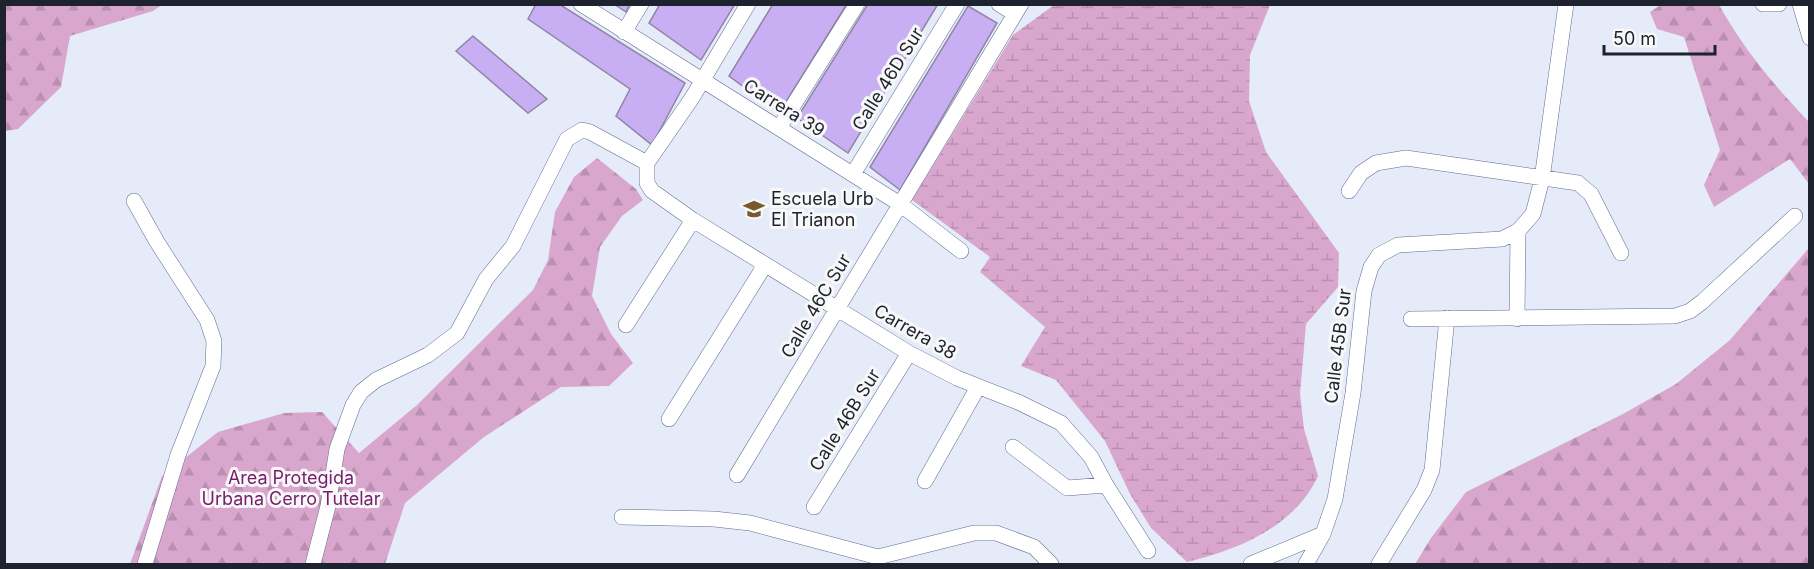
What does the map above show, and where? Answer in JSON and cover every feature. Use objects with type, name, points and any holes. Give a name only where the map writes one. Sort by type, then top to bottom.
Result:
[{"type":"street","name":"Carrera 39","points":[[581,4],[900,204],[961,251]]},
{"type":"street","points":[[624,32],[641,4]]},
{"type":"street","points":[[313,564],[328,506],[337,449],[353,405],[361,392],[376,380],[428,355],[457,333],[486,279],[513,246],[563,144],[577,131],[590,132],[612,141],[647,163],[692,98],[701,79],[747,4]]},
{"type":"street","points":[[778,128],[857,4]]},
{"type":"street","name":"Calle 46D Sur","points":[[853,174],[957,4]]},
{"type":"street","points":[[999,4],[1018,9]]},
{"type":"street","points":[[1516,319],[1518,231],[1533,214],[1542,179],[1566,4]]},
{"type":"street","points":[[1763,4],[1779,4]]},
{"type":"street","points":[[1800,4],[1809,38]]},
{"type":"street","name":"Calle 46C Sur","points":[[737,475],[1018,9]]},
{"type":"street","points":[[1348,191],[1360,173],[1376,163],[1406,158],[1578,183],[1592,194],[1621,253]]},
{"type":"street","name":"Carrera 38","points":[[647,163],[646,183],[651,191],[693,220],[909,353],[978,387],[1018,402],[1060,423],[1091,457],[1148,551]]},
{"type":"street","points":[[134,201],[156,242],[207,320],[214,341],[213,366],[178,455],[145,564]]},
{"type":"street","points":[[1411,319],[1675,316],[1690,311],[1795,216]]},
{"type":"street","points":[[626,325],[693,220]]},
{"type":"street","name":"Calle 45B Sur","points":[[1306,564],[1323,534],[1335,499],[1353,393],[1364,291],[1371,267],[1379,255],[1398,245],[1502,238],[1518,231]]},
{"type":"street","points":[[669,419],[765,265]]},
{"type":"street","points":[[1379,564],[1424,490],[1432,470],[1447,318]]},
{"type":"street","name":"Calle 46B Sur","points":[[813,507],[909,353]]},
{"type":"street","points":[[925,481],[978,387]]},
{"type":"street","points":[[1013,447],[1067,488],[1106,485]]},
{"type":"street","points":[[622,517],[714,519],[750,523],[878,556],[974,533],[996,533],[1034,547],[1051,564]]},
{"type":"street","points":[[1251,564],[1323,534]]},
{"type":"green space","points":[[5,4],[162,5],[153,11],[70,36],[61,87],[18,129],[5,131]]},
{"type":"green space","points":[[1662,4],[1719,5],[1760,66],[1809,122],[1809,184],[1790,159],[1714,207],[1704,185],[1720,150],[1684,37],[1657,29],[1650,12]]},
{"type":"green space","points":[[1054,5],[1270,5],[1250,55],[1249,101],[1266,152],[1339,253],[1338,287],[1306,324],[1300,394],[1304,429],[1318,476],[1308,494],[1280,522],[1245,543],[1207,557],[1187,562],[1151,528],[1130,494],[1105,441],[1056,380],[1021,366],[1045,327],[980,272],[990,257],[912,200],[1013,35]]},
{"type":"green space","name":"Area Protegida Urbana Cerro Tutelar","points":[[597,158],[636,189],[643,200],[622,216],[600,247],[592,296],[611,334],[633,363],[609,386],[561,387],[484,437],[405,503],[385,564],[130,564],[162,476],[218,432],[284,413],[322,412],[359,453],[417,405],[533,290],[548,260],[555,212],[574,177]]},
{"type":"green space","points":[[1809,248],[1809,564],[1415,564],[1431,538],[1466,492],[1623,414],[1676,384],[1730,340]]},
{"type":"building","points":[[536,4],[559,4],[685,83],[652,145],[616,116],[630,89],[528,19]]},
{"type":"building","points":[[614,4],[630,4],[626,12]]},
{"type":"building","points":[[660,4],[735,4],[701,60],[649,23]]},
{"type":"building","points":[[773,4],[847,4],[779,113],[729,76]]},
{"type":"building","points":[[868,4],[938,4],[848,153],[797,118]]},
{"type":"building","points":[[968,6],[997,23],[900,190],[870,167]]},
{"type":"building","points":[[473,36],[547,99],[528,113],[456,51]]},
{"type":"place","name":"Escuela Urb El Trianon","points":[[754,209]]}]
